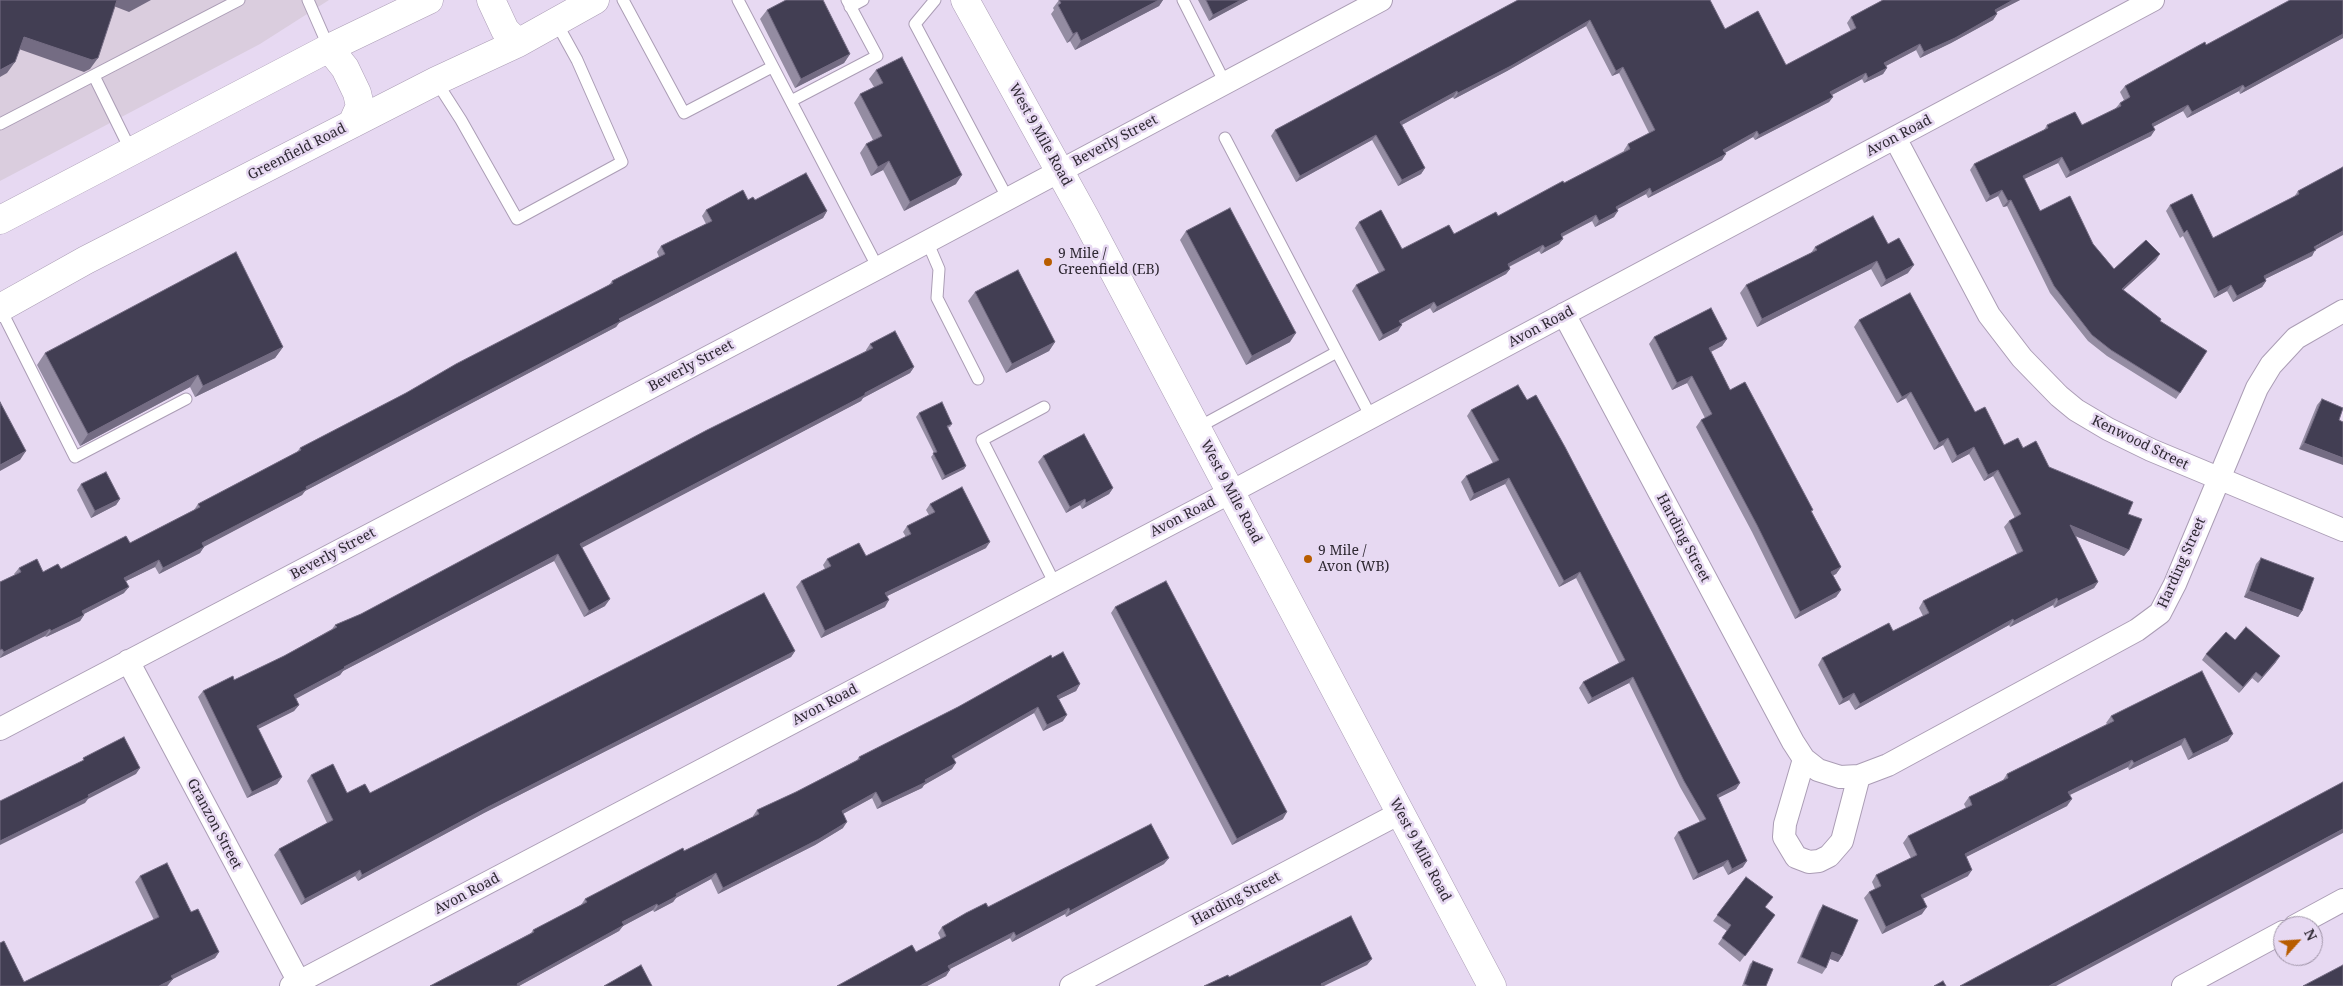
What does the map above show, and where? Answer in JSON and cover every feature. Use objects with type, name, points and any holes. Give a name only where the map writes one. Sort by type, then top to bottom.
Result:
[{"type":"main road","points":[[0,220],[329,48],[429,0]]},
{"type":"main road","points":[[491,0],[505,30],[518,43]]},
{"type":"main road","name":"Greenfield Road","points":[[0,308],[86,260],[436,81],[518,43],[595,0]]},
{"type":"main road","name":"West 9 Mile Road","points":[[967,1],[1197,428],[1492,986]]},
{"type":"main road","points":[[329,48],[345,68],[357,93],[360,106],[352,124]]},
{"type":"street","name":"Beverly Street","points":[[0,729],[878,268],[1381,0]]},
{"type":"street","name":"Avon Road","points":[[297,985],[1230,492],[2153,0]]},
{"type":"street","name":"Kenwood Street","points":[[1895,138],[1981,300],[2009,342],[2033,371],[2076,410],[2108,429],[2219,479],[2343,530]]},
{"type":"street","name":"Harding Street","points":[[1564,314],[1777,714],[1804,759],[1818,770],[1840,777],[1858,776],[1888,765],[2149,623],[2160,613],[2251,401],[2271,365],[2296,338],[2343,311]]},
{"type":"street","name":"Granzon Street","points":[[128,661],[297,985]]},
{"type":"street","points":[[1804,759],[1785,824],[1784,837],[1796,856],[1809,862],[1819,861],[1829,856],[1842,841],[1858,776]]},
{"type":"street","name":"Harding Street","points":[[1071,986],[1400,813]]},
{"type":"street","points":[[2313,916],[2343,900]]},
{"type":"street","points":[[2182,986],[2273,937]]},
{"type":"lane","points":[[0,124],[239,0]]},
{"type":"lane","points":[[308,0],[329,48]]},
{"type":"lane","points":[[622,0],[684,113],[772,67]]},
{"type":"lane","points":[[791,101],[877,56],[848,3],[863,0]]},
{"type":"lane","points":[[935,0],[915,24],[1008,199]]},
{"type":"lane","points":[[1183,0],[1225,83]]},
{"type":"lane","points":[[741,1],[772,67],[878,268]]},
{"type":"lane","points":[[436,81],[461,120],[517,219],[622,162],[577,60],[556,22]]},
{"type":"lane","points":[[94,76],[131,151]]},
{"type":"lane","points":[[1226,138],[1370,417]]},
{"type":"lane","points":[[927,241],[939,269],[936,298],[978,379]]},
{"type":"lane","points":[[0,308],[75,457],[186,399]]},
{"type":"lane","points":[[1197,428],[1336,352]]},
{"type":"lane","points":[[1044,407],[982,440],[1055,584]]},
{"type":"shaded area","points":[[0,0],[329,0],[260,44],[0,181]]},
{"type":"building","points":[[0,0],[117,0],[98,58],[92,60],[24,37],[15,62],[0,70]]},
{"type":"building","points":[[786,0],[823,0],[850,54],[801,79],[767,10]]},
{"type":"building","points":[[1059,0],[1159,0],[1081,41],[1077,32],[1073,34],[1058,5],[1061,3]]},
{"type":"building","points":[[1206,0],[1241,0],[1213,15]]},
{"type":"building","points":[[1518,0],[1710,0],[1725,29],[1758,11],[1786,65],[1856,28],[1851,17],[1883,0],[2013,0],[1995,10],[1997,14],[1955,38],[1924,52],[1920,44],[1884,63],[1887,68],[1868,78],[1866,73],[1830,92],[1833,97],[1759,135],[1757,131],[1723,150],[1726,154],[1652,193],[1650,188],[1616,207],[1618,211],[1599,221],[1596,215],[1561,234],[1563,239],[1545,248],[1543,245],[1508,264],[1510,269],[1437,307],[1434,302],[1399,321],[1402,325],[1383,335],[1356,285],[1385,270],[1359,222],[1381,210],[1402,249],[1449,225],[1454,234],[1496,212],[1498,216],[1563,181],[1564,183],[1630,149],[1628,144],[1655,130],[1623,67],[1616,71],[1590,20],[1511,66],[1458,93],[1457,91],[1400,122],[1425,168],[1402,180],[1376,135],[1300,176],[1275,130]]},
{"type":"building","points":[[2290,0],[2343,0],[2343,34],[2245,88],[2243,85],[2192,112],[2188,105],[2152,124],[2155,130],[2070,172],[2062,157],[2023,176],[2040,211],[2070,196],[2093,244],[2114,269],[2146,240],[2160,254],[2122,289],[2161,319],[2160,321],[2207,351],[2180,393],[2111,350],[2092,335],[2054,286],[2011,200],[2008,201],[2002,190],[1990,196],[1974,164],[2048,128],[2047,125],[2075,112],[2082,125],[2121,106],[2120,103],[2130,97],[2125,86],[2205,42],[2206,45]]},
{"type":"building","points":[[902,57],[962,175],[910,202],[889,161],[878,167],[866,144],[882,136],[860,94],[883,83],[876,70]]},
{"type":"building","points":[[2343,167],[2343,231],[2314,247],[2316,250],[2264,276],[2266,281],[2237,296],[2231,285],[2218,292],[2187,230],[2184,233],[2170,205],[2192,194],[2213,238],[2299,194],[2298,191]]},
{"type":"building","points":[[806,173],[827,211],[619,319],[621,321],[202,543],[204,547],[163,568],[159,560],[124,578],[129,587],[82,611],[84,615],[51,631],[50,629],[4,652],[2,649],[0,650],[0,582],[21,572],[19,568],[37,559],[43,572],[58,564],[61,569],[126,536],[130,543],[200,507],[198,504],[301,450],[300,448],[665,254],[661,246],[712,221],[706,210],[743,190],[748,200],[753,197],[755,200]]},
{"type":"building","points":[[1230,208],[1296,333],[1252,356],[1186,231]]},
{"type":"building","points":[[1873,216],[1888,244],[1899,238],[1914,265],[1886,280],[1877,261],[1762,319],[1746,285],[1817,250],[1815,247]]},
{"type":"building","points":[[236,252],[283,347],[203,386],[198,375],[88,434],[45,353]]},
{"type":"building","points":[[1018,270],[1055,342],[1012,364],[975,292]]},
{"type":"building","points":[[1910,293],[1975,412],[1985,407],[2004,445],[2018,438],[2023,448],[2036,441],[2049,467],[2133,502],[2128,514],[2142,519],[2129,550],[2070,525],[2098,582],[2058,601],[2057,598],[2014,621],[2013,619],[1860,704],[1854,693],[1843,699],[1822,658],[1889,623],[1893,631],[1929,613],[1923,601],[2023,551],[2009,521],[2021,514],[1998,470],[1988,475],[1974,447],[1957,456],[1948,438],[1939,443],[1911,392],[1902,397],[1859,320]]},
{"type":"building","points":[[1711,308],[1727,339],[1709,348],[1730,390],[1745,382],[1841,567],[1831,572],[1841,590],[1800,612],[1757,525],[1701,420],[1712,414],[1692,376],[1677,383],[1654,337]]},
{"type":"building","points":[[895,331],[914,367],[865,393],[865,395],[580,544],[610,599],[589,611],[558,554],[294,695],[299,705],[257,726],[282,777],[252,792],[203,691],[233,676],[234,680],[284,656],[337,627],[335,625],[361,614],[707,430],[873,348],[870,344]]},
{"type":"building","points":[[1518,385],[1527,400],[1536,395],[1740,783],[1717,795],[1747,861],[1732,869],[1728,860],[1698,874],[1678,832],[1706,819],[1684,781],[1633,677],[1592,698],[1583,682],[1625,660],[1580,572],[1564,581],[1509,478],[1474,494],[1466,476],[1499,460],[1471,410]]},
{"type":"building","points":[[2322,399],[2343,408],[2339,420],[2343,422],[2343,458],[2304,443]]},
{"type":"building","points":[[0,402],[26,451],[0,465]]},
{"type":"building","points":[[942,402],[952,424],[947,426],[966,466],[945,476],[933,453],[937,452],[919,413]]},
{"type":"building","points":[[1084,434],[1113,488],[1086,503],[1085,499],[1070,507],[1043,456]]},
{"type":"building","points":[[106,472],[120,499],[95,511],[81,484]]},
{"type":"building","points":[[962,487],[990,542],[885,593],[889,600],[825,631],[801,581],[831,566],[827,559],[859,543],[866,556],[911,534],[907,526],[935,512],[930,504]]},
{"type":"building","points":[[2261,558],[2314,578],[2302,611],[2249,591]]},
{"type":"building","points":[[1166,581],[1287,812],[1237,839],[1115,607]]},
{"type":"building","points":[[764,593],[795,651],[488,807],[362,875],[360,870],[305,899],[279,849],[333,820],[311,775],[333,764],[347,793],[365,784],[370,793]]},
{"type":"building","points":[[2246,627],[2280,656],[2262,677],[2256,672],[2243,687],[2206,654],[2226,632],[2235,640]]},
{"type":"building","points":[[1063,652],[1080,684],[1057,696],[1067,715],[1047,725],[1038,707],[952,756],[956,763],[925,780],[926,782],[882,803],[876,792],[842,811],[847,822],[819,839],[723,888],[716,873],[676,894],[677,896],[658,906],[657,904],[622,922],[624,925],[517,984],[518,986],[430,986],[534,932],[533,930],[587,902],[585,899],[683,848],[684,851],[759,814],[757,810],[860,759],[859,757],[958,707],[1051,655],[1052,658]]},
{"type":"building","points":[[2202,671],[2233,734],[2193,754],[2185,738],[2134,763],[2132,760],[2068,792],[2072,799],[1965,854],[1972,870],[1921,895],[1927,907],[1886,927],[1869,892],[1881,886],[1876,875],[1917,855],[1908,836],[1972,805],[1969,797],[2008,778],[2007,774],[2114,721],[2111,716]]},
{"type":"building","points":[[124,737],[140,768],[88,795],[89,797],[0,841],[0,801],[84,760],[83,758]]},
{"type":"building","points":[[2343,782],[2343,829],[2049,986],[1960,986]]},
{"type":"building","points":[[1151,824],[1169,858],[1070,911],[1069,908],[1016,936],[1014,932],[948,966],[950,970],[920,986],[837,986],[912,945],[916,952],[946,936],[942,927],[966,913],[986,903],[988,907]]},
{"type":"building","points":[[167,863],[191,912],[198,909],[219,952],[171,976],[173,979],[159,986],[0,986],[0,943],[4,941],[24,982],[159,917],[140,876]]},
{"type":"building","points":[[1746,877],[1773,897],[1765,907],[1775,915],[1745,956],[1722,938],[1731,925],[1717,915]]},
{"type":"building","points":[[1823,905],[1858,920],[1842,956],[1832,952],[1826,968],[1801,957]]},
{"type":"building","points":[[1351,916],[1372,959],[1321,984],[1322,986],[1204,986],[1228,975],[1229,977]]},
{"type":"building","points":[[1753,961],[1773,969],[1766,986],[1749,986],[1744,984]]},
{"type":"building","points":[[641,965],[652,986],[604,986]]},
{"type":"building","points":[[2343,965],[2343,986],[2303,986]]},
{"type":"building","points":[[1943,981],[1946,986],[1934,986]]},
{"type":"place","name":"9 Mile / Greenfield (EB)","points":[[1048,262]]},
{"type":"place","name":"9 Mile / Avon (WB)","points":[[1308,559]]}]
